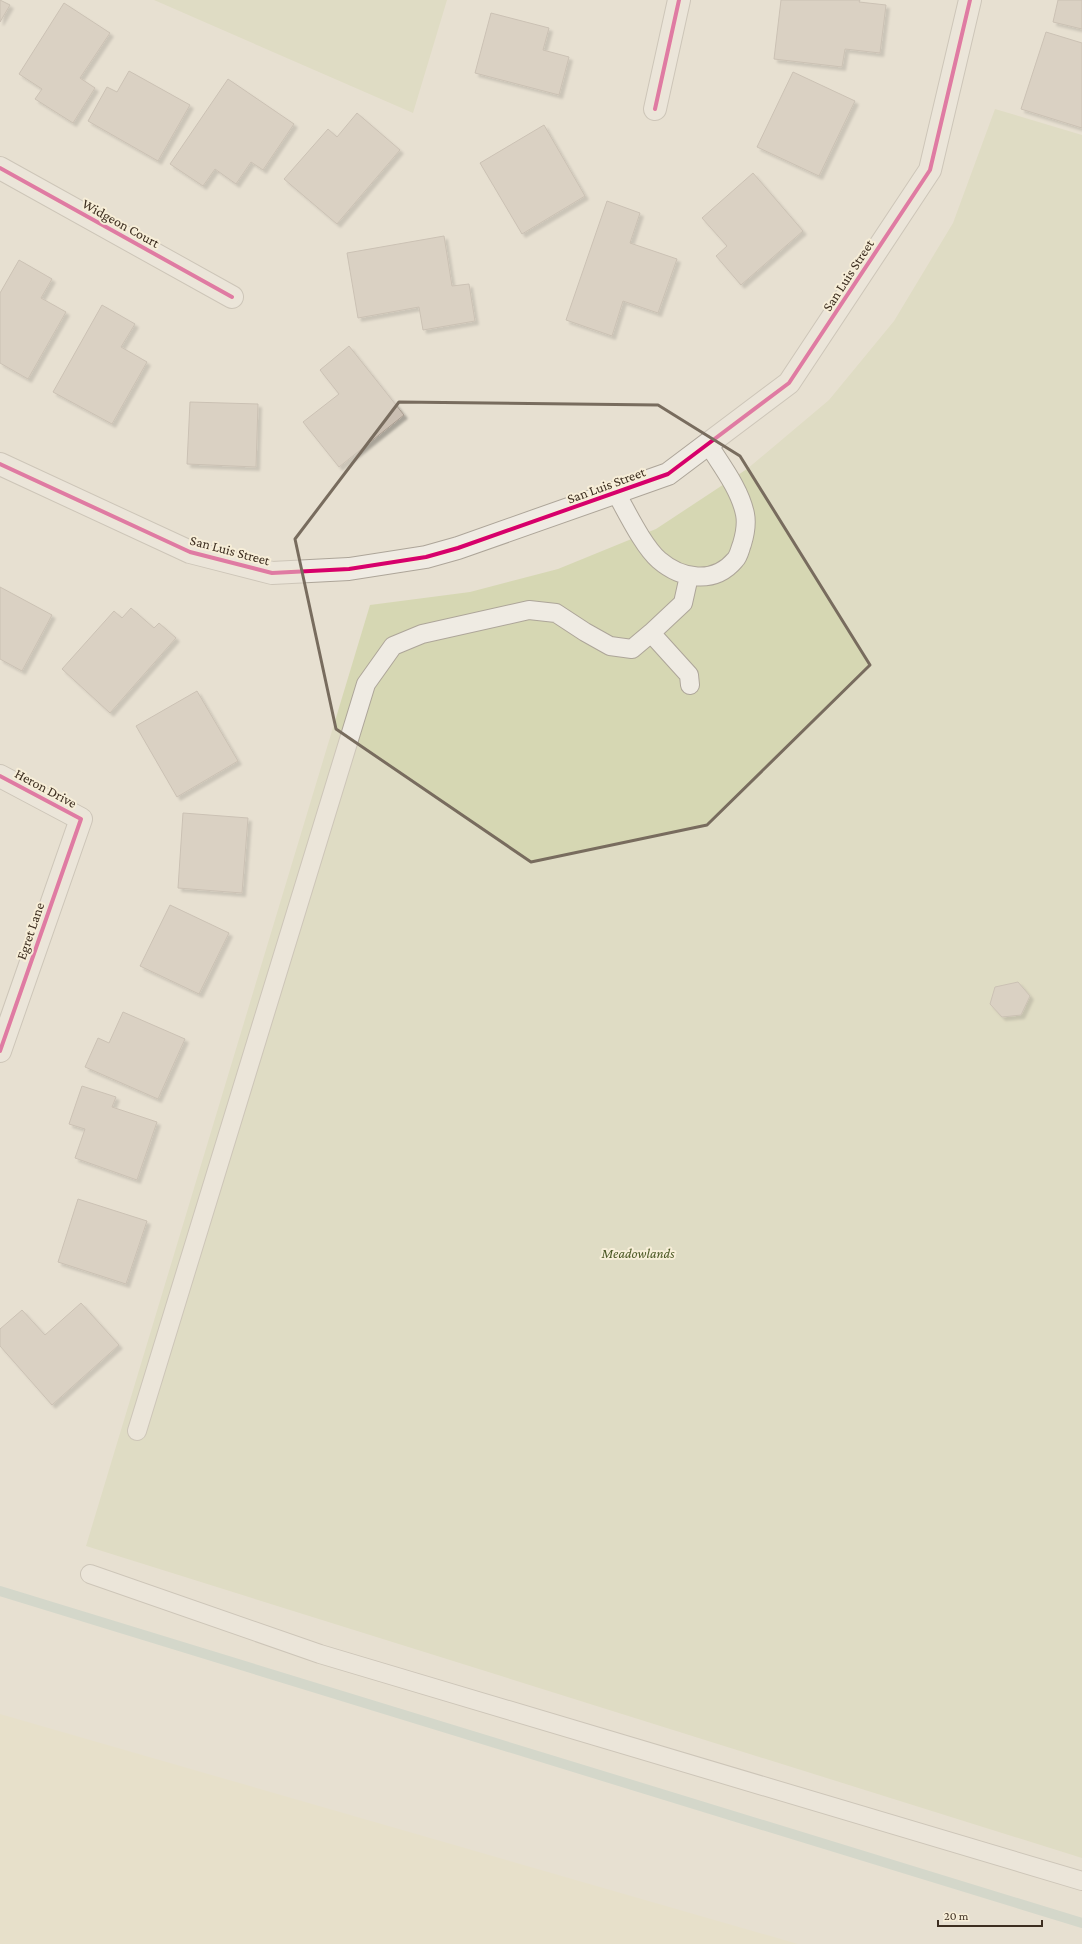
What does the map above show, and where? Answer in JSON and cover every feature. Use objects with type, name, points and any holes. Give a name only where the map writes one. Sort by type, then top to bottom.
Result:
[{"type":"street","points":[[655,109],[679,0]]},
{"type":"street","name":"San Luis Street","points":[[0,464],[190,552],[272,573],[349,569],[426,557],[458,548],[668,474],[789,383],[930,170],[970,0]]},
{"type":"street","name":"Widgeon Court","points":[[0,168],[232,297]]},
{"type":"street","name":"Heron Drive","points":[[0,776],[81,819]]},
{"type":"street","name":"Egret Lane","points":[[0,1051],[81,819]]},
{"type":"lane","points":[[616,493],[649,548],[658,559],[672,569],[689,576],[705,577],[722,571],[736,560],[746,533],[745,514],[738,493],[708,444]]},
{"type":"lane","points":[[137,1431],[366,684],[393,646],[422,634],[529,610],[556,613],[610,646],[632,649],[682,603],[689,576]]},
{"type":"lane","points":[[651,633],[689,675],[690,685]]},
{"type":"lane","points":[[90,1574],[320,1654],[1082,1882]]},
{"type":"highlighted area","points":[[399,402],[658,405],[740,456],[870,665],[707,825],[531,862],[336,729],[295,539]]},
{"type":"shaded area","points":[[0,1714],[798,1944],[0,1944]]},
{"type":"green space","points":[[154,0],[447,0],[413,113]]},
{"type":"green space","name":"Meadowlands","points":[[995,109],[1082,135],[1082,1858],[86,1546],[370,605],[470,592],[558,569],[656,529],[747,469],[829,400],[894,321],[953,223]]},
{"type":"building","points":[[0,0],[10,5],[0,22]]},
{"type":"building","points":[[781,0],[860,0],[859,2],[886,5],[880,53],[845,49],[842,67],[774,59]]},
{"type":"building","points":[[1058,0],[1082,0],[1082,29],[1053,22]]},
{"type":"building","points":[[64,3],[110,33],[80,78],[95,88],[73,123],[35,99],[42,89],[19,74]]},
{"type":"building","points":[[491,13],[549,28],[543,50],[569,57],[559,95],[475,73]]},
{"type":"building","points":[[1046,32],[1082,43],[1082,128],[1021,109]]},
{"type":"building","points":[[129,71],[190,105],[158,161],[88,121],[107,87],[117,92]]},
{"type":"building","points":[[793,72],[855,101],[819,176],[757,147]]},
{"type":"building","points":[[228,79],[294,124],[263,170],[251,162],[236,184],[215,169],[203,186],[170,164]]},
{"type":"building","points":[[357,113],[400,150],[337,224],[284,179],[328,129],[337,137]]},
{"type":"building","points":[[544,125],[585,196],[522,234],[480,163]]},
{"type":"building","points":[[753,173],[803,231],[741,285],[716,256],[727,246],[702,218]]},
{"type":"building","points":[[607,201],[640,213],[630,243],[677,259],[658,313],[623,301],[612,336],[566,320]]},
{"type":"building","points":[[444,236],[452,286],[469,284],[475,321],[423,330],[419,307],[358,318],[347,253]]},
{"type":"building","points":[[19,260],[52,279],[41,298],[66,312],[28,379],[0,363],[0,293]]},
{"type":"building","points":[[102,305],[135,324],[121,347],[147,362],[112,424],[53,392]]},
{"type":"building","points":[[349,346],[404,415],[339,467],[303,422],[339,394],[320,370]]},
{"type":"building","points":[[190,402],[258,404],[256,467],[187,464]]},
{"type":"building","points":[[0,587],[52,615],[22,671],[0,659]]},
{"type":"building","points":[[131,608],[154,628],[159,623],[176,638],[110,713],[62,669],[114,611],[122,618]]},
{"type":"building","points":[[197,691],[238,761],[177,797],[136,726]]},
{"type":"building","points":[[183,813],[248,818],[242,893],[178,888]]},
{"type":"building","points":[[170,905],[229,933],[199,994],[140,966]]},
{"type":"building","points":[[1018,982],[1030,996],[1021,1015],[1002,1017],[990,1004],[995,987]]},
{"type":"building","points":[[123,1012],[185,1039],[158,1099],[85,1067],[98,1038],[109,1043]]},
{"type":"building","points":[[82,1086],[116,1097],[112,1107],[157,1122],[137,1180],[75,1158],[85,1129],[69,1124]]},
{"type":"building","points":[[78,1199],[147,1221],[126,1284],[58,1262]]},
{"type":"building","points":[[81,1303],[119,1345],[52,1405],[0,1346],[0,1329],[22,1310],[45,1335]]},
{"type":"waterway","points":[[0,1591],[1082,1923]]},
{"type":"cycle path","points":[[655,109],[679,0]]},
{"type":"cycle path","points":[[0,464],[190,552],[272,573],[349,569],[426,557],[458,548],[668,474],[789,383],[930,170],[970,0]]},
{"type":"cycle path","points":[[0,168],[232,297]]},
{"type":"cycle path","points":[[0,776],[81,819],[0,1051]]}]
